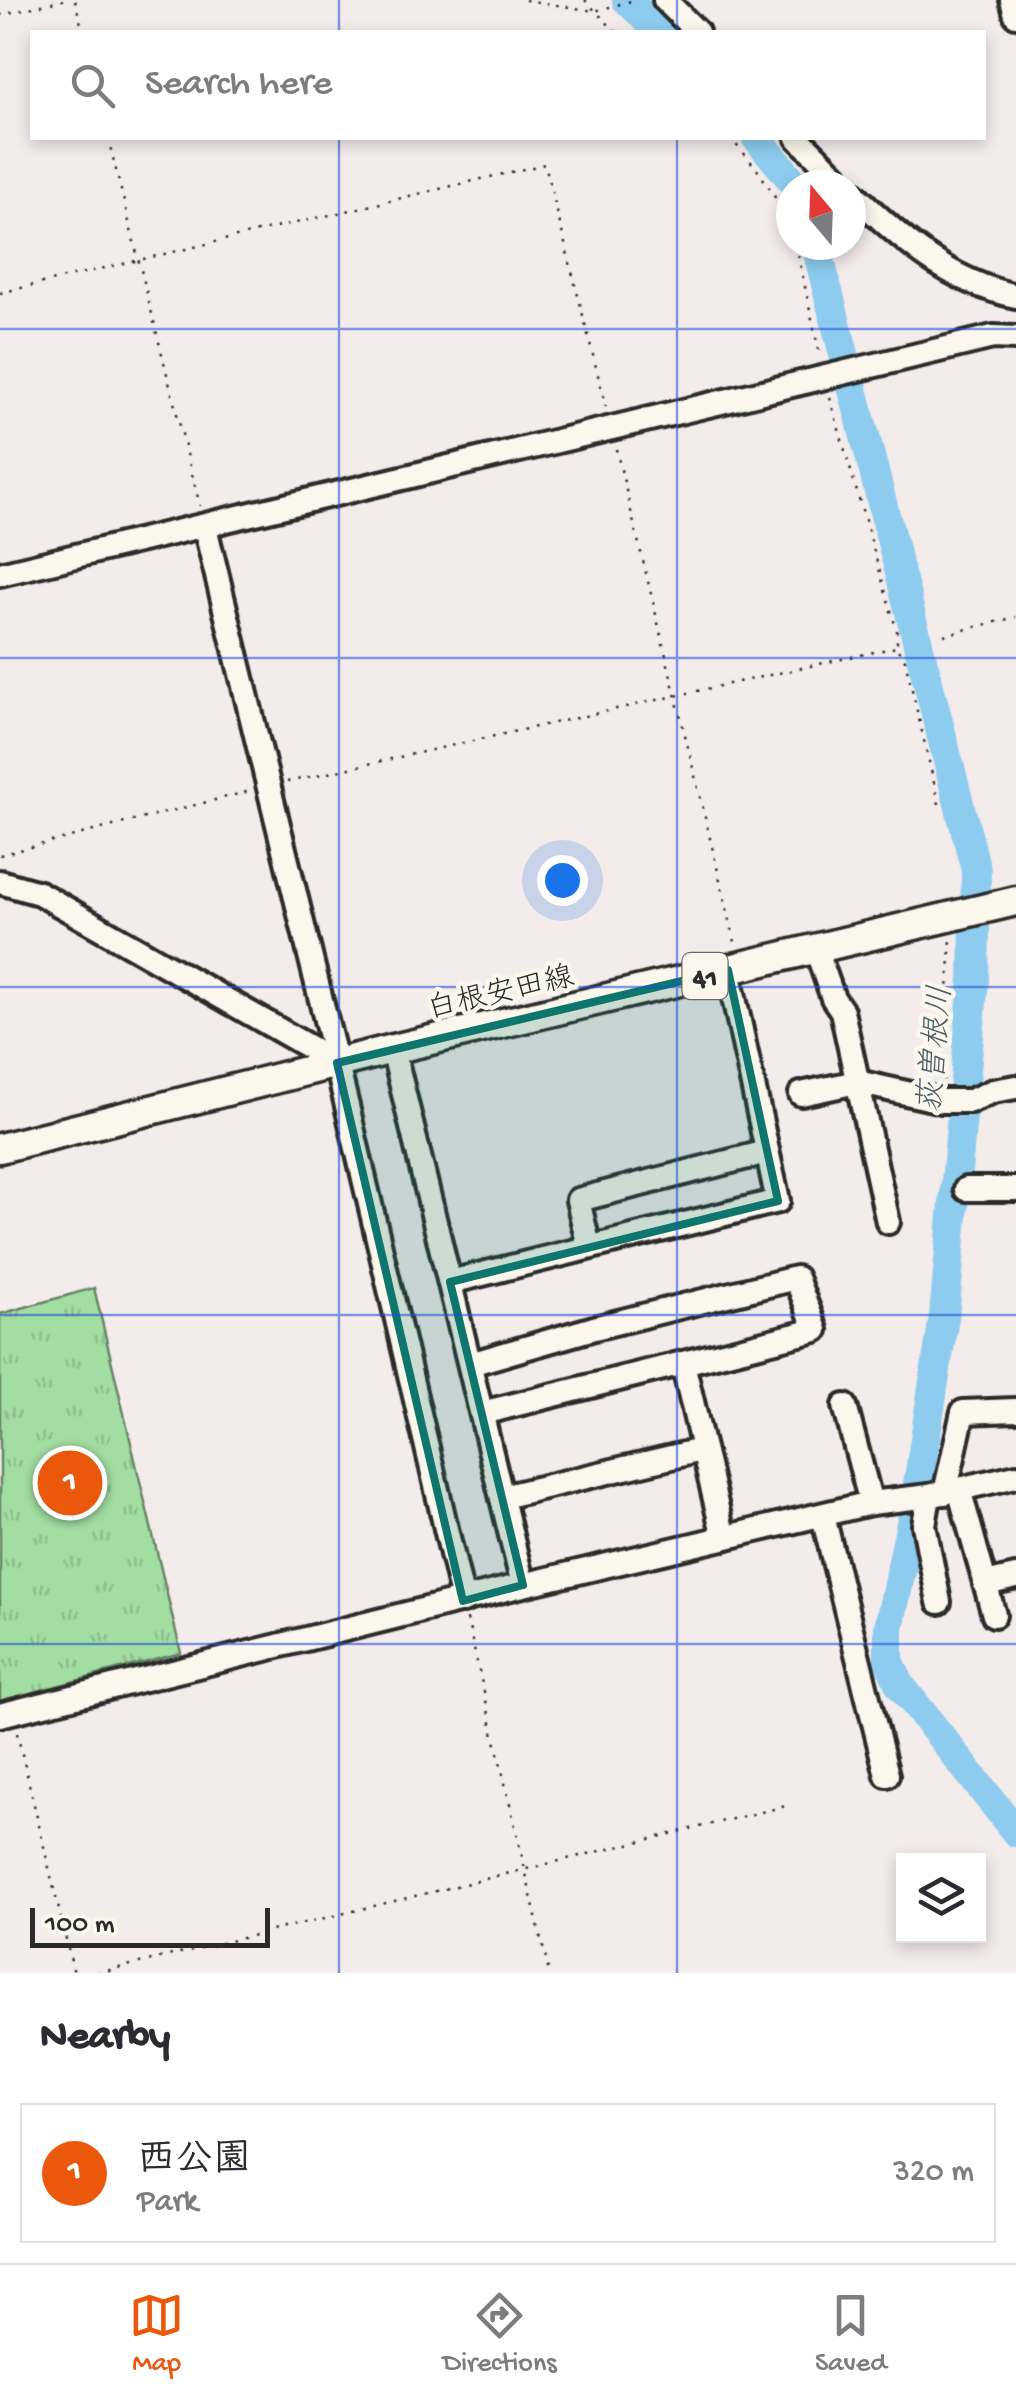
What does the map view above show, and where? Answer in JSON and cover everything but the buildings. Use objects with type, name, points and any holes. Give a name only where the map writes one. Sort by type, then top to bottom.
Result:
[{"type":"main road","name":"白根安田線","points":[[0,1148],[393,1049],[1016,902]]},
{"type":"street","points":[[665,0],[695,30]]},
{"type":"street","points":[[1012,0],[1016,15]]},
{"type":"street","points":[[800,140],[829,170]]},
{"type":"street","points":[[866,206],[934,263],[992,291],[1016,296]]},
{"type":"street","points":[[0,574],[994,337],[1016,338]]},
{"type":"street","points":[[205,527],[337,1063],[463,1601]]},
{"type":"street","points":[[0,882],[39,892],[337,1063]]},
{"type":"street","points":[[816,949],[833,998],[842,1011],[888,1222]]},
{"type":"street","points":[[450,1282],[778,1201],[735,969]]},
{"type":"street","points":[[393,1049],[524,1585]]},
{"type":"street","points":[[801,1094],[857,1082],[954,1101],[1016,1087]]},
{"type":"street","points":[[590,1247],[578,1200],[767,1152]]},
{"type":"street","points":[[966,1188],[1016,1189]]},
{"type":"street","points":[[470,1364],[594,1328],[796,1278],[816,1330],[482,1413]]},
{"type":"street","points":[[683,1363],[724,1538]]},
{"type":"street","points":[[845,1406],[871,1503]]},
{"type":"street","points":[[938,1602],[924,1525],[944,1493],[963,1412],[1016,1410]]},
{"type":"street","points":[[502,1497],[701,1450]]},
{"type":"street","points":[[6,1714],[871,1503],[944,1493],[1016,1476]]},
{"type":"street","points":[[944,1493],[985,1584],[994,1615]]},
{"type":"street","points":[[823,1516],[887,1775]]},
{"type":"street","points":[[985,1584],[1016,1578]]},
{"type":"path","points":[[0,15],[63,0]]},
{"type":"path","points":[[75,0],[82,30]]},
{"type":"path","points":[[526,0],[594,11],[635,0]]},
{"type":"path","points":[[585,0],[614,30]]},
{"type":"path","points":[[108,140],[205,527]]},
{"type":"path","points":[[731,140],[746,154],[776,200]]},
{"type":"path","points":[[0,293],[545,164],[674,695],[735,969]]},
{"type":"path","points":[[800,260],[898,636],[896,647],[905,660],[940,804]]},
{"type":"path","points":[[944,635],[1016,617]]},
{"type":"path","points":[[0,855],[268,786],[896,647]]},
{"type":"path","points":[[952,916],[954,1101]]},
{"type":"path","points":[[463,1601],[550,1973]]},
{"type":"path","points":[[6,1714],[74,1973]]},
{"type":"path","points":[[98,1973],[790,1805]]},
{"type":"highlighted area","points":[[728,970],[778,1201],[450,1282],[523,1585],[463,1601],[337,1063]]},
{"type":"green space","points":[[94,1288],[181,1653],[0,1701],[0,1314]]},
{"type":"waterway","name":"荻曽根川","points":[[627,0],[658,30]]},
{"type":"waterway","name":"荻曽根川","points":[[759,140],[784,170]]},
{"type":"waterway","name":"荻曽根川","points":[[820,260],[976,870],[974,980],[944,1317],[914,1510],[889,1627],[889,1660],[900,1685],[1016,1832]]},
{"type":"place","name":"西公園","points":[[70,1483]]}]
